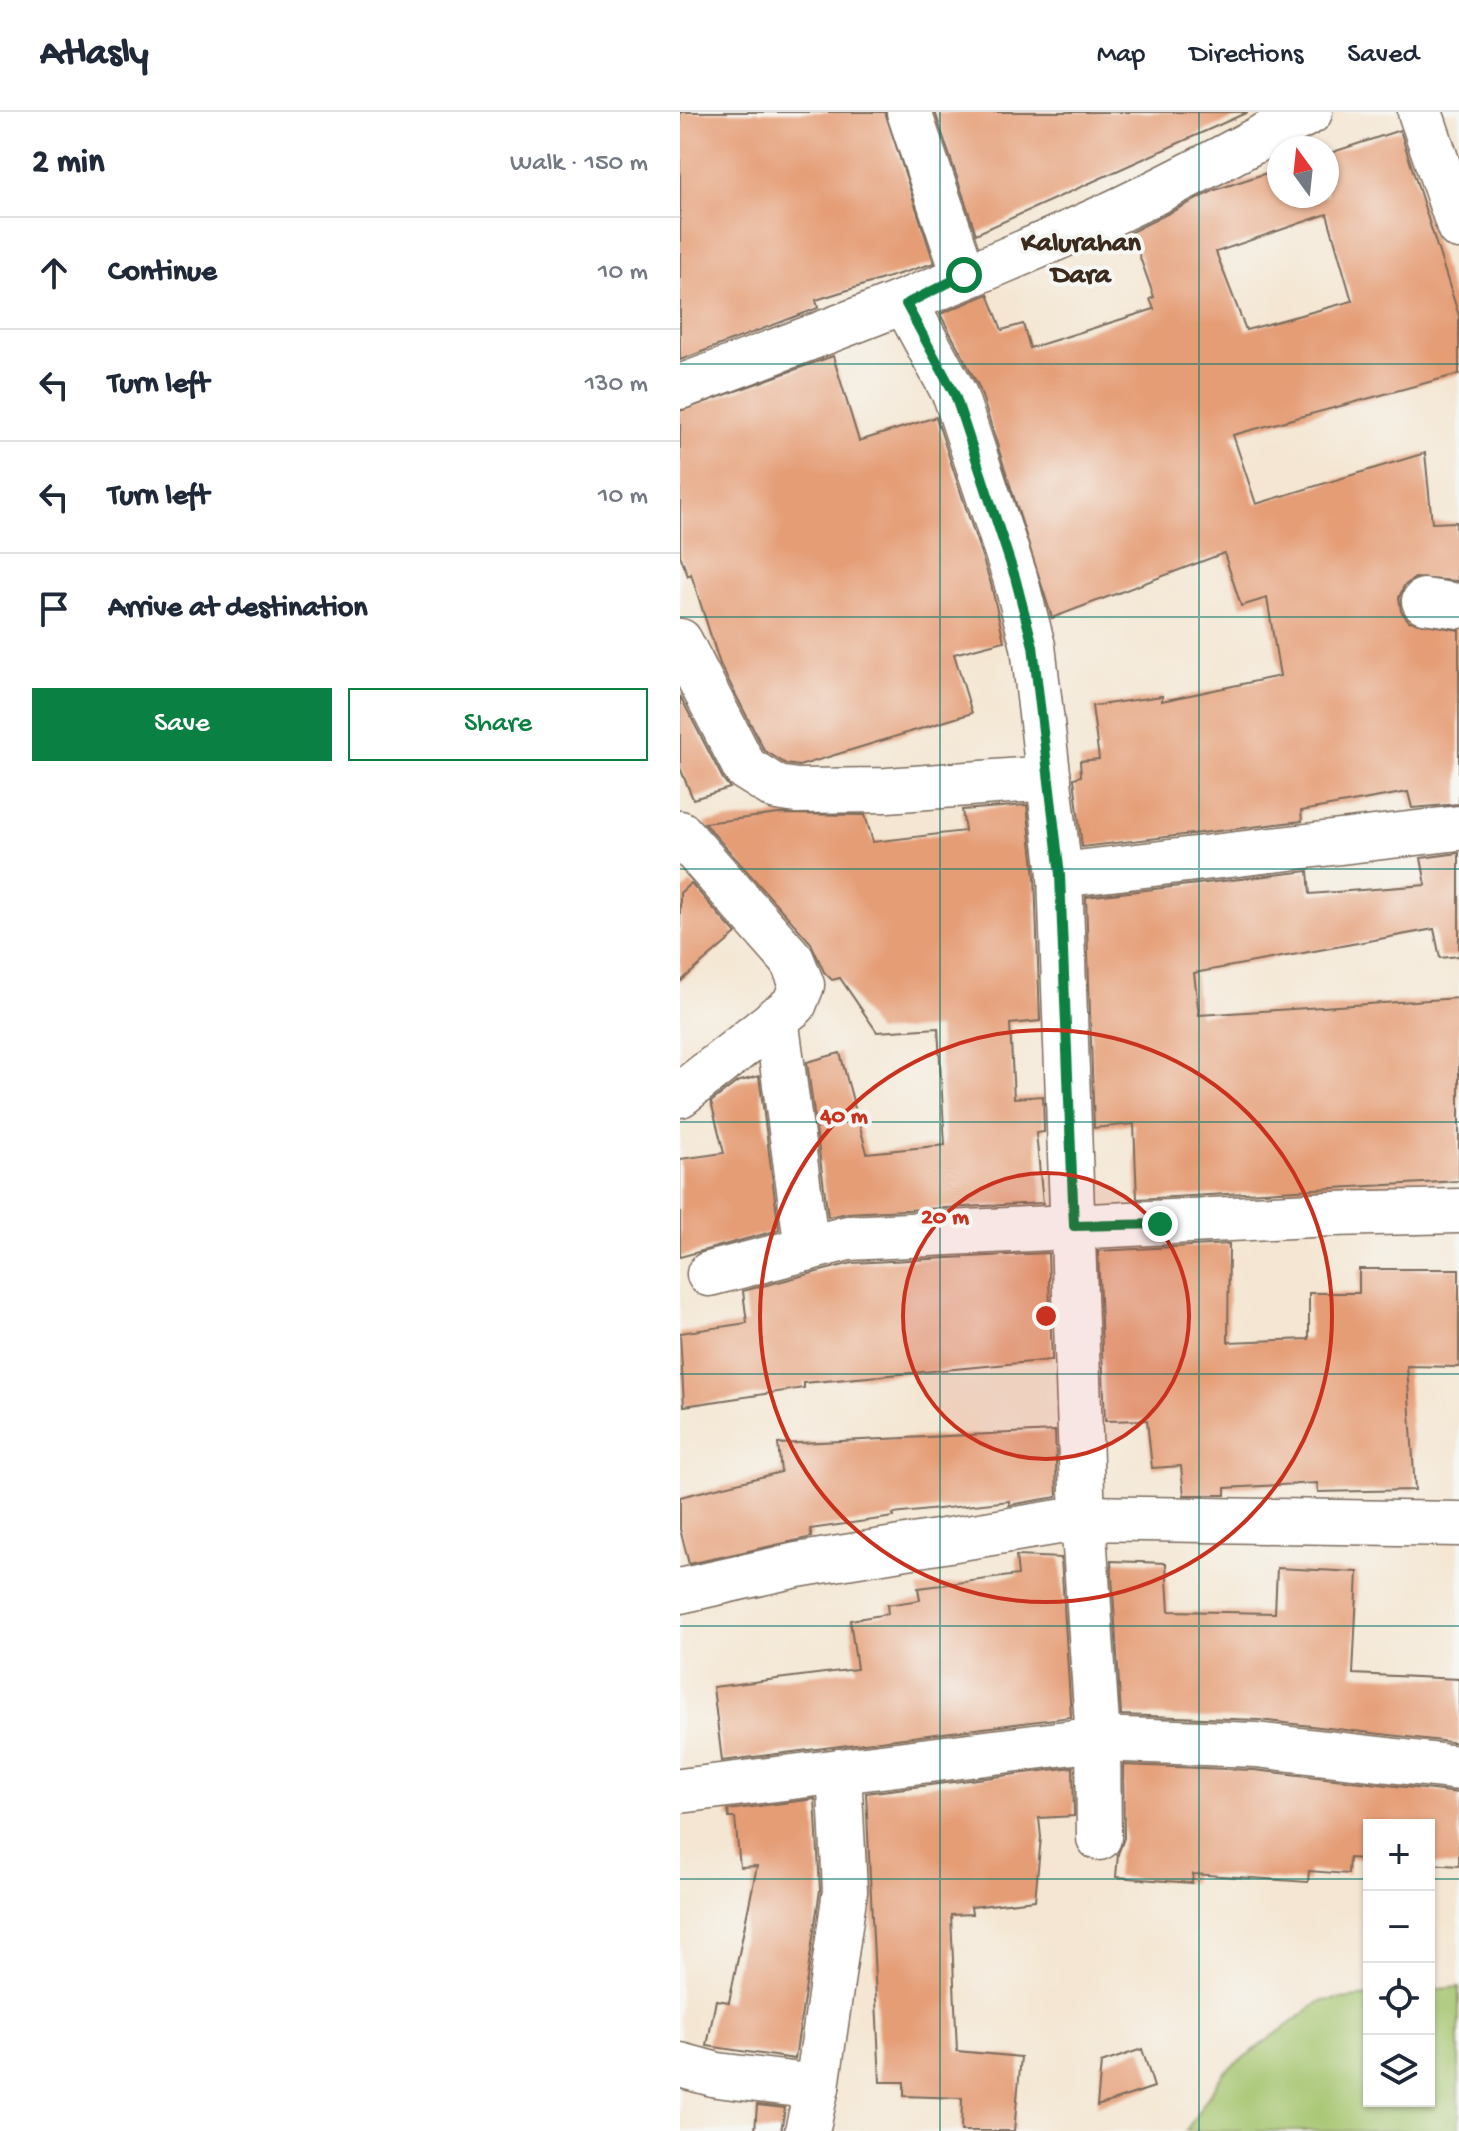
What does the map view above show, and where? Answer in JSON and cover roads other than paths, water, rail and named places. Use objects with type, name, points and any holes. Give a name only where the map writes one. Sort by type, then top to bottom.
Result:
[{"type":"street","points":[[909,112],[964,275]]},
{"type":"street","points":[[680,387],[906,304],[964,275],[1093,222],[1310,112]]},
{"type":"street","points":[[1420,112],[1459,227]]},
{"type":"street","points":[[906,304],[955,395],[1015,577],[1033,646],[1060,875],[1083,1518],[1098,1739],[1099,1838]]},
{"type":"street","points":[[680,641],[745,768],[777,788],[797,791],[887,790],[1049,778]]},
{"type":"street","points":[[1060,875],[1459,828]]},
{"type":"street","points":[[680,833],[792,960],[802,985],[794,1005],[680,1095]]},
{"type":"street","points":[[776,1018],[807,1249]]},
{"type":"street","points":[[709,1274],[848,1238],[1459,1211]]},
{"type":"street","points":[[680,1591],[797,1565],[1083,1518],[1459,1524]]},
{"type":"street","points":[[680,1791],[1098,1739],[1256,1745],[1459,1768]]},
{"type":"street","points":[[807,2131],[817,2087],[845,1891],[839,1771]]},
{"type":"street","points":[[680,2065],[717,2075],[817,2087]]},
{"type":"district","name":"Kalurahan Dara","points":[[1081,260]]}]
